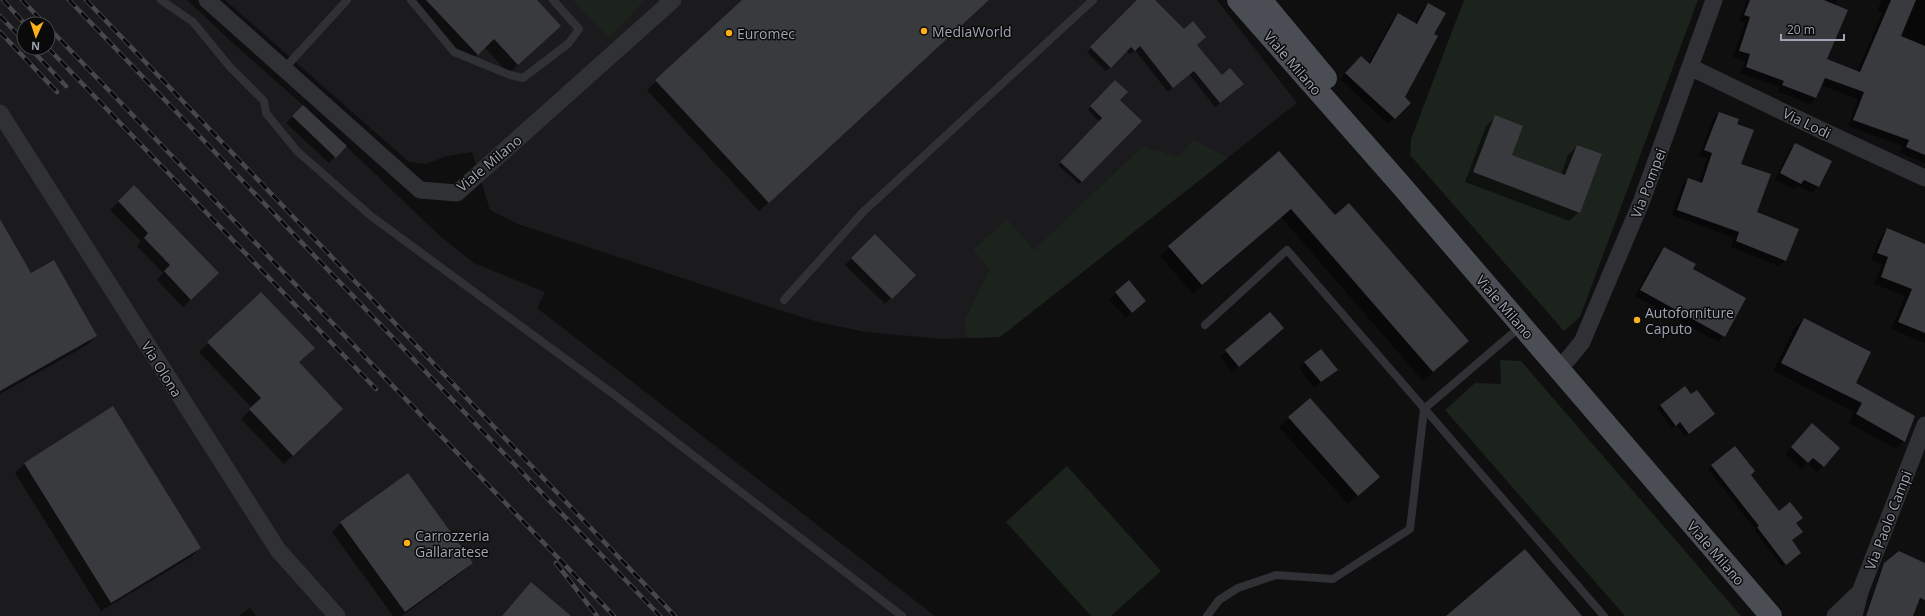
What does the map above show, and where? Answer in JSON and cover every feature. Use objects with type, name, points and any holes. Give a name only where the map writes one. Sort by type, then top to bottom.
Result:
[{"type":"main road","name":"Viale Milano","points":[[1238,0],[1771,616]]},
{"type":"main road","name":"Viale Milano","points":[[1261,0],[1788,616]]},
{"type":"street","name":"Viale Milano","points":[[207,0],[420,190],[457,193],[673,0]]},
{"type":"street","name":"Via Pompei","points":[[1568,359],[1582,342],[1640,206],[1714,0]]},
{"type":"street","name":"Via Lodi","points":[[1690,67],[1925,178]]},
{"type":"street","name":"Via Olona","points":[[0,113],[278,550],[337,616]]},
{"type":"street","name":"Via Paolo Campi","points":[[1854,616],[1860,592],[1925,425]]},
{"type":"street","name":"Via Paolo Campi","points":[[1835,616],[1860,592]]},
{"type":"lane","points":[[161,0],[193,22],[230,67],[264,101],[266,113],[297,151],[371,216],[616,396],[902,616]]},
{"type":"lane","points":[[284,68],[347,0]]},
{"type":"lane","points":[[410,0],[454,52],[510,75],[523,78],[569,43],[579,29],[553,0]]},
{"type":"lane","points":[[784,300],[863,212],[1093,0]]},
{"type":"lane","points":[[1204,325],[1286,250],[1604,616]]},
{"type":"lane","points":[[1207,616],[1220,600],[1238,588],[1276,575],[1332,579],[1410,529],[1424,409],[1521,326]]},
{"type":"shaded area","points":[[0,0],[187,0],[303,105],[440,236],[474,263],[545,292],[537,308],[935,616],[0,616]]},
{"type":"shaded area","points":[[225,0],[1217,0],[1297,103],[1000,337],[944,339],[865,332],[818,322],[776,309],[518,224],[490,210],[472,152],[447,156],[426,164],[409,162]]},
{"type":"shaded area","points":[[573,0],[645,0],[609,38]]},
{"type":"shaded area","points":[[1464,0],[1698,0],[1580,317],[1564,331],[1410,155],[1411,139]],"holes":[[[1495,116],[1512,155],[1565,175],[1577,145],[1602,155],[1579,212],[1473,172]]]},
{"type":"shaded area","points":[[1194,140],[1228,158],[1000,337],[967,338],[964,322],[990,269],[973,250],[1007,219],[1034,250],[1143,146],[1178,157]]},
{"type":"shaded area","points":[[1500,360],[1521,361],[1741,616],[1625,616],[1445,410],[1475,383],[1501,384]]},
{"type":"shaded area","points":[[1067,466],[1161,571],[1111,616],[1091,616],[1006,522]]},
{"type":"building","points":[[426,0],[537,0],[561,26],[518,65],[494,39],[478,55]]},
{"type":"building","points":[[742,0],[989,0],[769,203],[655,80]]},
{"type":"building","points":[[1137,0],[1155,0],[1184,29],[1193,21],[1206,37],[1197,45],[1222,75],[1230,68],[1244,84],[1220,103],[1194,71],[1173,88],[1140,46],[1135,51],[1131,47],[1111,68],[1090,47]]},
{"type":"building","points":[[1750,0],[1824,0],[1848,10],[1827,59],[1860,72],[1891,0],[1916,0],[1901,36],[1925,46],[1925,155],[1906,147],[1909,140],[1853,120],[1864,92],[1825,78],[1816,98],[1782,85],[1784,81],[1746,67],[1750,54],[1739,51],[1750,17],[1744,15]]},
{"type":"building","points":[[1428,3],[1446,13],[1434,34],[1438,36],[1405,97],[1411,103],[1395,119],[1345,73],[1361,56],[1370,64],[1398,13],[1417,24]]},
{"type":"building","points":[[1115,80],[1128,92],[1120,100],[1142,121],[1082,182],[1060,162],[1102,118],[1090,106]]},
{"type":"building","points":[[303,105],[347,146],[336,158],[292,116]]},
{"type":"building","points":[[1719,112],[1739,119],[1737,124],[1754,130],[1741,164],[1771,174],[1757,212],[1799,229],[1786,261],[1736,241],[1739,232],[1677,210],[1688,178],[1702,183],[1712,153],[1704,150]]},
{"type":"building","points":[[1495,115],[1523,126],[1512,155],[1565,175],[1577,145],[1602,154],[1580,213],[1473,172]]},
{"type":"building","points":[[1795,143],[1832,161],[1819,187],[1804,180],[1801,184],[1780,173]]},
{"type":"building","points":[[1279,151],[1335,215],[1349,203],[1469,341],[1433,372],[1291,209],[1202,285],[1168,246]]},
{"type":"building","points":[[134,185],[219,273],[191,300],[164,271],[170,265],[144,238],[148,233],[118,201]]},
{"type":"building","points":[[0,219],[31,273],[54,260],[97,336],[0,391]]},
{"type":"building","points":[[1887,228],[1925,244],[1925,333],[1898,322],[1912,289],[1881,277],[1888,257],[1877,253]]},
{"type":"building","points":[[875,234],[916,275],[892,299],[851,258]]},
{"type":"building","points":[[1664,247],[1696,264],[1693,269],[1746,298],[1725,337],[1640,290]]},
{"type":"building","points":[[1129,280],[1146,301],[1132,313],[1115,292]]},
{"type":"building","points":[[261,292],[315,348],[299,362],[343,409],[293,456],[249,409],[261,398],[207,342]]},
{"type":"building","points":[[1270,312],[1284,328],[1239,367],[1225,350]]},
{"type":"building","points":[[1804,318],[1871,352],[1856,383],[1915,416],[1905,442],[1856,414],[1862,403],[1781,363]]},
{"type":"building","points":[[1321,349],[1338,370],[1321,382],[1304,362]]},
{"type":"building","points":[[1685,386],[1691,394],[1697,390],[1715,414],[1689,434],[1680,422],[1676,426],[1660,405]]},
{"type":"building","points":[[1310,398],[1380,477],[1358,496],[1288,417]]},
{"type":"building","points":[[113,406],[201,548],[111,603],[24,463]]},
{"type":"building","points":[[1812,423],[1840,448],[1824,467],[1813,458],[1808,463],[1791,447]]},
{"type":"building","points":[[1735,446],[1755,471],[1751,475],[1779,511],[1790,502],[1803,518],[1796,523],[1803,532],[1792,540],[1801,553],[1786,565],[1757,527],[1759,526],[1711,465]]},
{"type":"building","name":"Carrozzeria Gallaratese","points":[[408,473],[473,563],[405,612],[340,522]]},
{"type":"building","points":[[1525,549],[1582,616],[1446,616]]},
{"type":"building","points":[[1899,551],[1925,563],[1925,600],[1920,598],[1913,616],[1866,616],[1884,563]]},
{"type":"building","points":[[531,582],[571,616],[502,616]]},
{"type":"railway","points":[[3,0],[18,16]]},
{"type":"railway","points":[[22,0],[37,16]]},
{"type":"railway","points":[[69,0],[660,616]]},
{"type":"railway","points":[[86,0],[675,616]]},
{"type":"railway","points":[[0,16],[16,33]]},
{"type":"railway","points":[[0,32],[57,92]]},
{"type":"railway","points":[[56,35],[614,616]]},
{"type":"railway","points":[[38,56],[66,86]]},
{"type":"railway","points":[[56,56],[376,389]]},
{"type":"railway","points":[[556,563],[597,616]]},
{"type":"place","name":"MediaWorld","points":[[924,31]]},
{"type":"place","name":"Euromec","points":[[729,33]]},
{"type":"place","name":"Autoforniture Caputo","points":[[1637,320]]},
{"type":"place","name":"Carrozzeria Gallaratese","points":[[407,543]]}]
